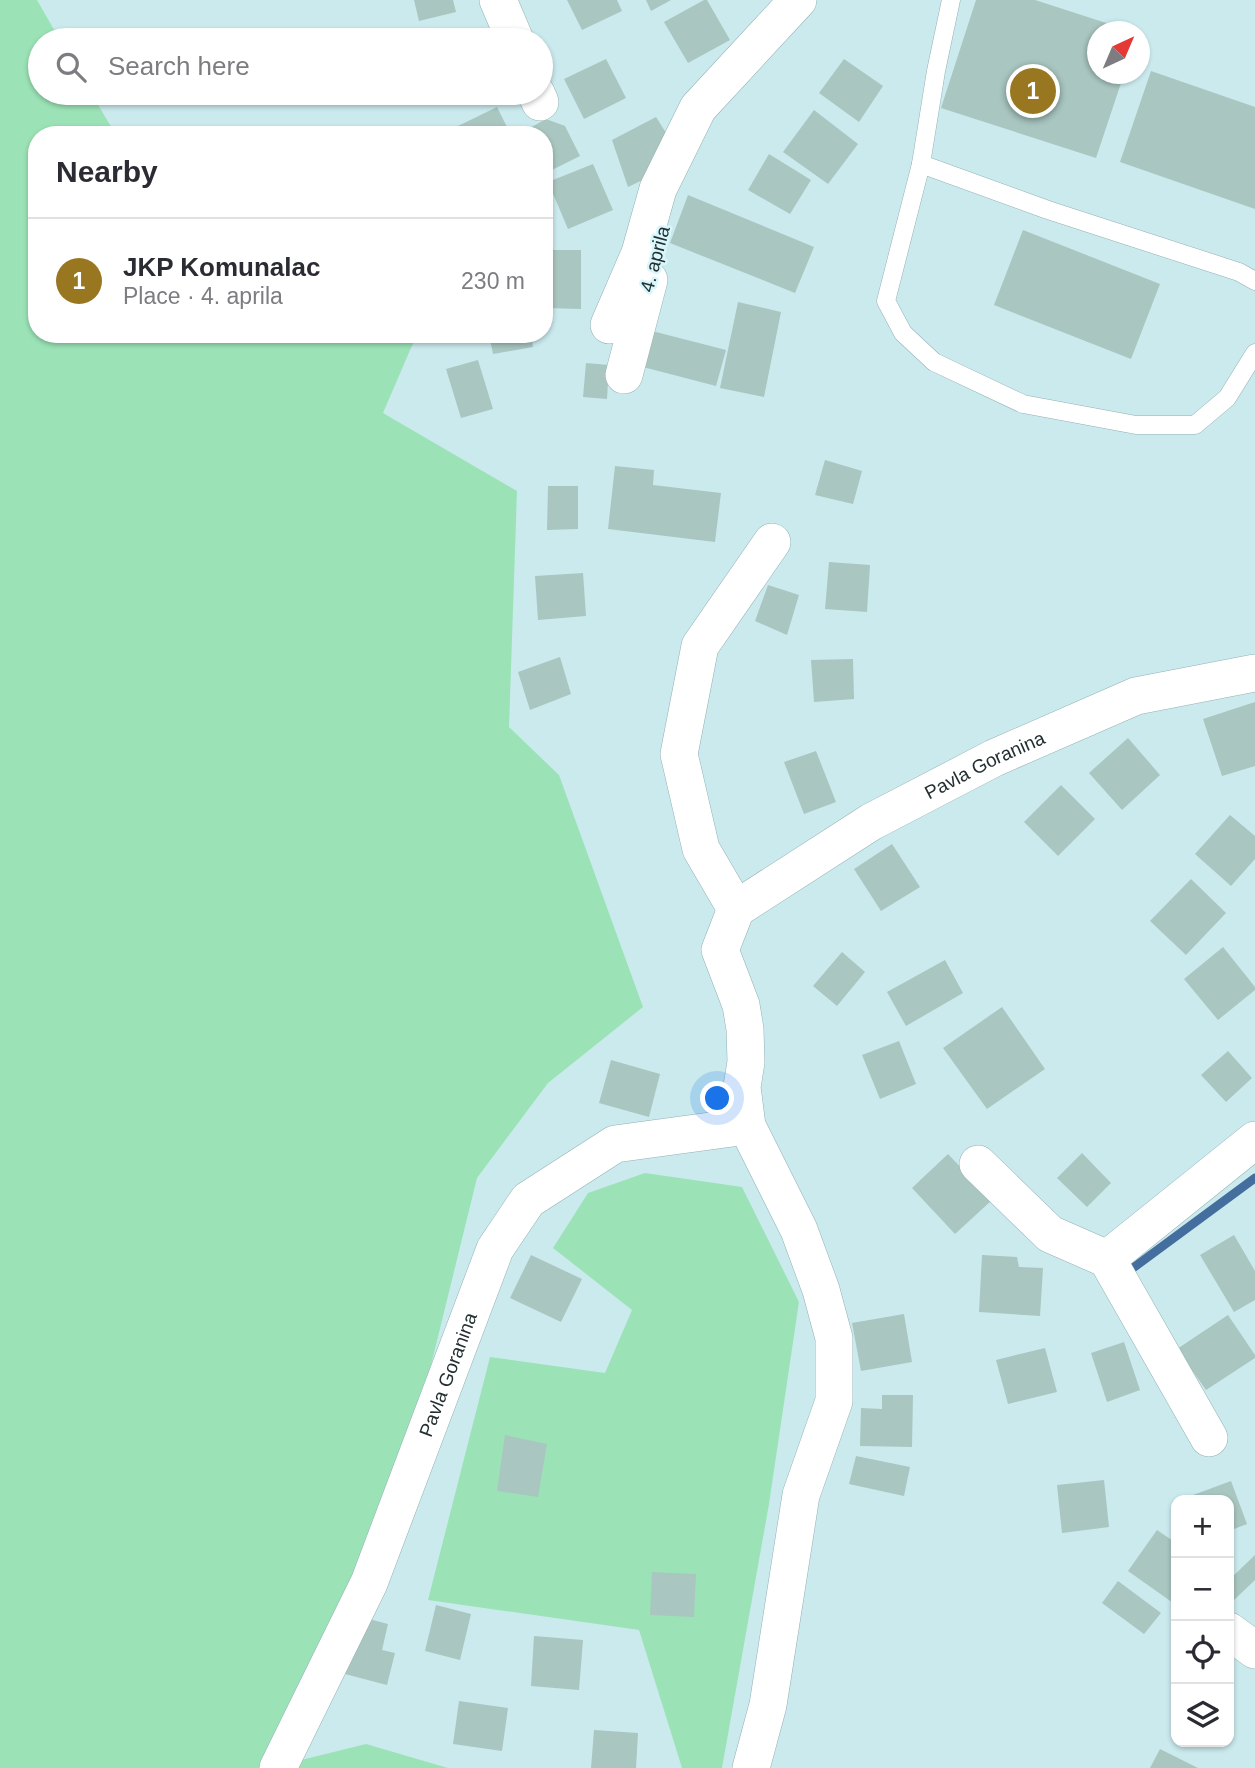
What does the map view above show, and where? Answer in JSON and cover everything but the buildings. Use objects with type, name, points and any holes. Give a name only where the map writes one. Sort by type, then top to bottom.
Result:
[{"type":"street","points":[[498,0],[510,28]]},
{"type":"street","name":"4. aprila","points":[[609,325],[640,253],[658,188],[698,108],[799,0]]},
{"type":"street","name":"4. aprila","points":[[624,375],[672,199],[691,165],[676,154]]},
{"type":"street","points":[[751,1768],[768,1705],[801,1495],[834,1401],[834,1338],[821,1290],[799,1230],[747,1126],[742,1087],[746,1062],[745,1029],[741,1004],[720,950],[736,909],[701,849],[679,754],[700,646],[772,542]]},
{"type":"street","name":"Pavla Goranina","points":[[736,909],[871,822],[994,758],[1136,696],[1255,673]]},
{"type":"street","name":"Pavla Goranina","points":[[278,1768],[369,1583],[495,1250],[528,1200],[615,1144],[747,1126]]},
{"type":"street","points":[[1107,1259],[1255,1140]]},
{"type":"street","points":[[978,1164],[1050,1234],[1107,1259],[1209,1438]]},
{"type":"street","points":[[1234,1635],[1255,1650]]},
{"type":"lane","points":[[951,0],[921,163],[886,300],[903,333],[934,362],[1023,404],[1136,425],[1195,425],[1227,398],[1255,353]]},
{"type":"lane","points":[[921,163],[1048,210],[1239,272],[1255,281]]},
{"type":"green space","points":[[0,0],[37,0],[53,28],[28,28],[28,105],[98,105],[111,126],[28,126],[28,343],[413,343],[383,413],[517,491],[509,727],[559,775],[643,1007],[548,1083],[477,1178],[404,1475],[289,1763],[366,1744],[448,1768],[0,1768]]},
{"type":"green space","points":[[645,1173],[742,1187],[799,1302],[769,1504],[722,1768],[682,1768],[639,1630],[428,1600],[490,1357],[605,1373],[632,1310],[553,1248],[588,1193]]},
{"type":"waterway","points":[[1133,1268],[1255,1178]]},
{"type":"place","name":"JKP Komunalac","points":[[1033,91]]}]
